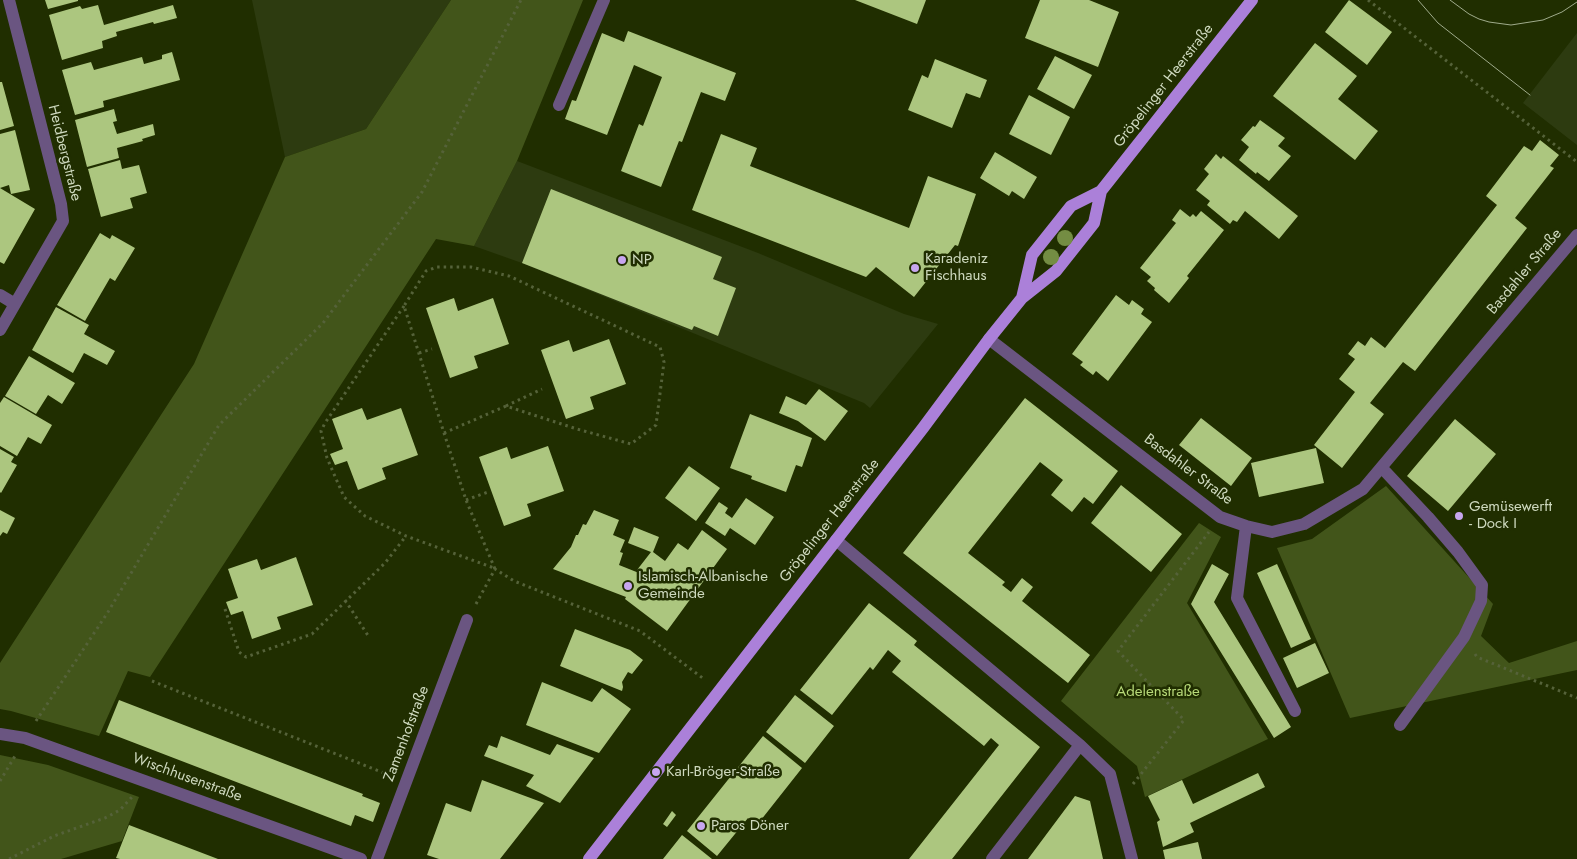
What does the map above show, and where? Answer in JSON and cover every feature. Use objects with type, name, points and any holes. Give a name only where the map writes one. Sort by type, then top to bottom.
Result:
[{"type":"main road","name":"Gröpelinger Heerstraße","points":[[1022,298],[1032,255],[1071,206],[1101,191],[1252,0]]},
{"type":"main road","name":"Gröpelinger Heerstraße","points":[[589,859],[989,339],[1022,298],[1056,271],[1094,223],[1101,191]]},
{"type":"street","name":"Heidbergstraße","points":[[0,330],[63,221],[61,204],[9,0]]},
{"type":"street","points":[[559,105],[604,0]]},
{"type":"street","name":"Basdahler Straße","points":[[989,339],[1220,517],[1272,532],[1304,524],[1363,489],[1577,234]]},
{"type":"street","points":[[0,295],[15,304]]},
{"type":"street","points":[[1382,468],[1458,552],[1482,586],[1481,601],[1464,637],[1400,725]]},
{"type":"street","points":[[1246,526],[1237,598],[1296,711]]},
{"type":"street","points":[[836,540],[1080,745],[1110,774],[1132,859]]},
{"type":"street","name":"Zamenhofstraße","points":[[377,859],[467,620]]},
{"type":"street","name":"Wischhusenstraße","points":[[0,734],[25,738],[361,859]]},
{"type":"street","points":[[992,859],[1080,745]]},
{"type":"path","points":[[0,781],[25,738],[108,612],[220,425],[323,323],[422,192],[521,0]]},
{"type":"path","points":[[1368,0],[1577,162]]},
{"type":"path","points":[[506,406],[577,430],[631,444],[656,425],[664,362],[660,347],[509,276],[471,268],[437,267],[426,271],[321,431],[327,458],[344,497],[364,516],[406,536],[495,568],[514,581],[640,631],[719,690]]},
{"type":"path","points":[[404,306],[466,500],[495,568]]},
{"type":"path","points":[[419,353],[432,349]]},
{"type":"path","points":[[444,432],[542,389]]},
{"type":"path","points":[[466,500],[488,492]]},
{"type":"path","points":[[1118,802],[1184,720],[1118,651],[1220,517]]},
{"type":"path","points":[[225,609],[239,652],[246,657],[312,634],[385,563],[406,536]]},
{"type":"path","points":[[467,620],[495,568]]},
{"type":"path","points":[[345,600],[369,637]]},
{"type":"path","points":[[1464,637],[1477,657],[1577,698]]},
{"type":"path","points":[[152,681],[406,782]]},
{"type":"path","points":[[9,859],[54,836],[106,818],[120,810],[134,794],[141,779]]},
{"type":"shaded area","points":[[252,0],[451,0],[366,129],[285,157]]},
{"type":"shaded area","points":[[1577,33],[1577,145],[1523,103]]},
{"type":"shaded area","points":[[517,161],[758,253],[904,314],[938,324],[870,408],[864,403],[522,263],[474,246]]},
{"type":"green space","points":[[451,0],[583,0],[517,161],[474,246],[436,239],[150,677],[128,671],[99,736],[0,709],[0,663],[194,364],[285,157],[366,129]]},
{"type":"green space","points":[[1386,486],[1493,604],[1481,636],[1509,663],[1577,641],[1577,670],[1350,718],[1277,548],[1312,539]]},
{"type":"green space","name":"Adelenstraße","points":[[1199,523],[1221,537],[1187,603],[1268,739],[1145,797],[1137,766],[1061,701]]},
{"type":"green space","points":[[0,755],[48,765],[139,797],[122,841],[61,859],[0,859]]},
{"type":"building","points":[[45,0],[78,0],[78,1],[48,9]]},
{"type":"building","points":[[855,0],[926,0],[917,24]]},
{"type":"building","points":[[1040,0],[1089,0],[1119,12],[1098,67],[1025,38]]},
{"type":"building","points":[[1349,0],[1392,32],[1367,65],[1325,32]]},
{"type":"building","points":[[98,5],[104,25],[173,5],[177,18],[116,32],[117,36],[102,41],[103,48],[62,60],[49,15],[80,6],[82,9]]},
{"type":"building","points":[[628,31],[736,73],[725,101],[701,92],[682,142],[679,141],[661,187],[621,171],[639,124],[643,126],[662,77],[634,65],[607,135],[565,119],[572,100],[576,101],[602,33],[624,42]]},
{"type":"building","points":[[1315,43],[1357,76],[1338,99],[1378,131],[1355,160],[1273,96]]},
{"type":"building","points":[[172,52],[180,80],[103,101],[104,107],[75,115],[62,70],[91,62],[94,70],[142,57],[144,64],[162,59],[162,55]]},
{"type":"building","points":[[1055,56],[1092,75],[1074,109],[1037,89]]},
{"type":"building","points":[[935,59],[987,80],[980,98],[966,93],[952,128],[908,110],[922,75],[928,78]]},
{"type":"building","points":[[0,82],[2,82],[14,126],[0,130]]},
{"type":"building","points":[[1029,95],[1070,117],[1051,155],[1009,134]]},
{"type":"building","points":[[114,109],[117,121],[113,122],[117,134],[153,124],[155,135],[142,139],[143,141],[117,148],[119,158],[87,167],[75,120]]},
{"type":"building","points":[[1260,120],[1285,138],[1278,146],[1291,156],[1269,181],[1257,172],[1256,174],[1239,160],[1249,147],[1241,140]]},
{"type":"building","points":[[15,130],[30,190],[11,194],[9,185],[0,188],[0,134]]},
{"type":"building","points":[[721,134],[757,148],[750,166],[909,228],[928,176],[976,194],[958,246],[955,245],[914,297],[876,267],[866,277],[692,210]]},
{"type":"building","points":[[1540,140],[1559,155],[1550,166],[1554,168],[1515,218],[1527,228],[1415,371],[1403,362],[1370,403],[1384,414],[1342,468],[1314,445],[1355,392],[1339,379],[1355,359],[1348,354],[1358,341],[1365,346],[1371,337],[1385,348],[1497,205],[1486,196],[1524,146],[1532,151]]},
{"type":"building","points":[[995,152],[1037,177],[1024,199],[1012,191],[1009,196],[980,178]]},
{"type":"building","points":[[1216,154],[1221,159],[1223,156],[1298,216],[1279,239],[1245,211],[1237,222],[1233,220],[1230,224],[1207,205],[1210,201],[1196,190],[1209,174],[1204,169]]},
{"type":"building","points":[[120,160],[122,169],[139,165],[147,193],[130,198],[133,208],[101,217],[88,169]]},
{"type":"building","points":[[0,188],[35,209],[4,264],[0,262]]},
{"type":"building","name":"NP","points":[[551,189],[722,257],[713,279],[736,288],[718,336],[694,326],[692,330],[522,263]]},
{"type":"building","points":[[1180,209],[1190,217],[1193,214],[1196,217],[1201,211],[1224,230],[1187,276],[1189,278],[1169,303],[1154,290],[1155,288],[1147,281],[1151,277],[1140,268],[1176,223],[1172,220]]},
{"type":"building","points":[[100,233],[110,239],[112,235],[135,248],[115,281],[110,278],[85,321],[57,305]]},
{"type":"building","points":[[1116,295],[1129,305],[1132,300],[1144,309],[1141,314],[1152,322],[1108,381],[1096,371],[1093,375],[1080,365],[1083,362],[1072,354]]},
{"type":"building","points":[[454,298],[458,311],[493,298],[509,344],[474,356],[478,368],[450,378],[426,308]]},
{"type":"building","points":[[56,307],[89,325],[84,334],[115,351],[107,365],[84,353],[73,373],[32,350]]},
{"type":"building","points":[[609,339],[626,384],[590,397],[594,409],[566,419],[541,350],[569,340],[573,352]]},
{"type":"building","points":[[29,356],[75,383],[62,404],[48,395],[36,414],[5,396]]},
{"type":"building","points":[[819,389],[848,411],[825,441],[798,421],[779,413],[786,396],[806,405]]},
{"type":"building","points":[[4,397],[52,425],[41,444],[28,437],[17,456],[0,446],[0,403]]},
{"type":"building","points":[[1025,398],[1118,471],[1093,504],[1084,497],[1072,512],[1051,495],[1063,480],[1040,462],[968,553],[1005,582],[1002,585],[1011,592],[1022,578],[1033,587],[1022,601],[1090,655],[1068,683],[903,553]]},
{"type":"building","points":[[362,408],[367,420],[401,408],[418,455],[382,468],[386,479],[358,490],[347,461],[335,465],[330,454],[343,449],[332,419]]},
{"type":"building","points":[[750,414],[812,438],[802,467],[796,465],[786,492],[751,479],[752,476],[730,468]]},
{"type":"building","points":[[1201,418],[1252,458],[1231,486],[1179,445]]},
{"type":"building","points":[[1455,419],[1496,454],[1448,511],[1407,476]]},
{"type":"building","points":[[548,446],[564,491],[527,504],[531,516],[504,526],[479,457],[507,447],[511,459]]},
{"type":"building","points":[[1316,448],[1324,483],[1259,497],[1251,463]]},
{"type":"building","points":[[0,449],[14,457],[11,462],[17,465],[1,493],[0,492]]},
{"type":"building","points":[[689,466],[720,488],[696,521],[665,498]]},
{"type":"building","points":[[1121,485],[1182,534],[1151,572],[1091,523]]},
{"type":"building","points":[[746,498],[774,517],[755,545],[730,528],[725,536],[705,523],[719,502],[728,508],[725,513],[732,518]]},
{"type":"building","points":[[0,510],[15,518],[7,534],[3,532],[0,536]]},
{"type":"building","points":[[594,510],[619,520],[613,535],[625,540],[620,552],[623,553],[619,565],[644,575],[637,570],[651,552],[628,543],[634,527],[659,537],[653,552],[665,561],[678,543],[688,550],[702,530],[727,549],[667,631],[625,599],[626,597],[553,569],[571,547],[576,535],[578,535],[583,524],[586,525]]},
{"type":"building","points":[[296,557],[313,605],[277,617],[281,629],[252,639],[243,611],[231,615],[226,602],[238,598],[228,569],[257,559],[261,570]]},
{"type":"building","points":[[1212,564],[1229,574],[1214,602],[1291,727],[1274,738],[1191,604]]},
{"type":"building","points":[[1277,564],[1311,639],[1291,648],[1257,573]]},
{"type":"building","points":[[869,603],[917,641],[914,645],[1040,747],[952,859],[909,859],[999,745],[991,738],[984,746],[892,672],[901,661],[888,650],[873,670],[870,667],[832,715],[800,690]]},
{"type":"building","points":[[575,629],[630,650],[643,660],[632,674],[628,672],[622,682],[622,691],[560,666]]},
{"type":"building","points":[[1315,643],[1329,673],[1297,688],[1283,658]]},
{"type":"building","points":[[542,682],[592,702],[602,688],[631,709],[599,753],[526,725]]},
{"type":"building","points":[[795,695],[834,726],[805,763],[766,732]]},
{"type":"building","points":[[119,700],[363,794],[362,796],[380,803],[373,822],[355,815],[351,826],[106,732]]},
{"type":"building","points":[[501,736],[550,755],[557,744],[594,758],[560,803],[526,786],[534,775],[484,756],[489,745],[497,748]]},
{"type":"building","points":[[763,736],[802,768],[757,825],[748,818],[717,856],[687,831]]},
{"type":"building","points":[[1258,773],[1265,787],[1190,823],[1194,832],[1163,847],[1157,822],[1160,820],[1148,796],[1182,780],[1193,804]]},
{"type":"building","points":[[482,780],[544,803],[500,859],[439,859],[427,855],[446,803],[471,812]]},
{"type":"building","points":[[1075,796],[1090,801],[1103,859],[1028,859]]},
{"type":"building","points":[[672,811],[676,815],[667,827],[663,824]]},
{"type":"building","points":[[129,825],[218,859],[116,858]]},
{"type":"building","points":[[682,835],[712,859],[663,859]]},
{"type":"building","points":[[1198,842],[1202,859],[1165,859],[1163,850]]},
{"type":"tram line","points":[[1418,0],[1438,23],[1530,95]]},
{"type":"tram line","points":[[1450,0],[1479,19],[1511,25],[1543,20],[1562,12],[1577,2]]},
{"type":"place","name":"NP","points":[[622,260]]},
{"type":"place","name":"Karadeniz Fischhaus","points":[[915,268]]},
{"type":"place","name":"Gemüsewerft - Dock I","points":[[1459,516]]},
{"type":"place","name":"Islamisch-Albanische Gemeinde","points":[[628,586]]},
{"type":"place","name":"Karl-Bröger-Straße","points":[[656,772]]},
{"type":"place","name":"Paros Döner","points":[[701,826]]}]
